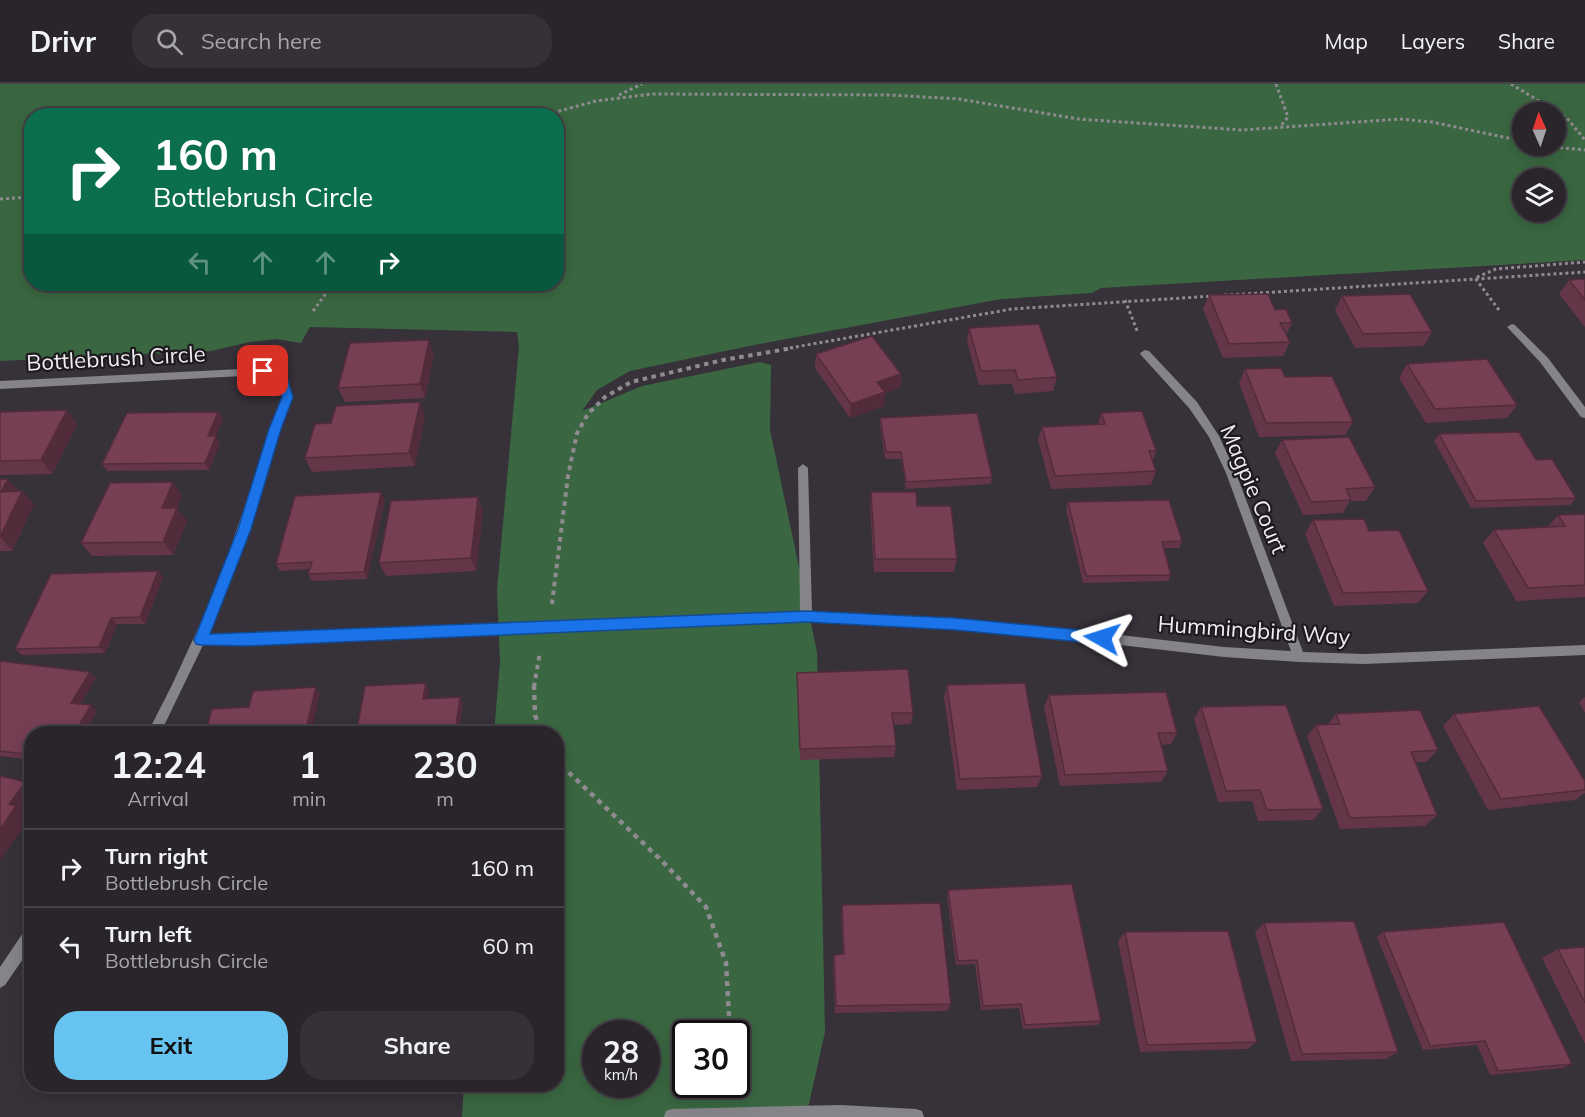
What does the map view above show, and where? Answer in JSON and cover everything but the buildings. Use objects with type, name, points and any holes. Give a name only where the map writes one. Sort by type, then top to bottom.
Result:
[{"type":"street","points":[[1512,327],[1544,360],[1585,414]]},
{"type":"street","name":"Magpie Court","points":[[1145,353],[1192,405],[1214,436],[1231,473],[1299,657]]},
{"type":"street","name":"Bottlebrush Circle","points":[[0,385],[263,371],[283,380],[288,397],[275,429],[244,529],[201,640],[157,726]]},
{"type":"street","points":[[803,468],[806,617]]},
{"type":"street","name":"Hummingbird Way","points":[[201,640],[806,617],[1011,628],[1224,652],[1299,657],[1364,659],[1585,650]]},
{"type":"street","points":[[0,980],[24,944]]},
{"type":"street","points":[[672,1117],[840,1113],[916,1117]]},
{"type":"path","points":[[616,96],[642,84]]},
{"type":"path","points":[[1276,84],[1288,117],[1280,128]]},
{"type":"path","points":[[1511,84],[1567,118],[1585,140]]},
{"type":"path","points":[[564,108],[616,96],[652,94],[890,95],[978,101],[1078,119],[1242,130],[1400,119],[1432,122],[1512,139]]},
{"type":"path","points":[[1566,148],[1585,150]]},
{"type":"path","points":[[0,199],[24,198]]},
{"type":"path","points":[[1475,278],[1496,269],[1585,262]]},
{"type":"path","points":[[538,726],[533,684],[555,594],[568,476],[577,433],[588,414],[605,397],[631,382],[723,360],[1012,309],[1585,272]]},
{"type":"path","points":[[1475,278],[1512,327]]},
{"type":"path","points":[[313,311],[328,291]]},
{"type":"path","points":[[1125,300],[1145,353]]},
{"type":"path","points":[[564,768],[661,860],[706,908],[726,963],[729,1020]]},
{"type":"green space","points":[[0,84],[1585,84],[1585,260],[1101,288],[1092,293],[1001,299],[749,346],[630,371],[597,390],[582,411],[642,386],[760,362],[771,365],[770,430],[817,652],[825,1032],[806,1117],[462,1117],[464,1092],[564,1092],[564,726],[495,726],[500,662],[497,590],[519,346],[517,332],[310,327],[301,343],[276,339],[211,351],[0,361]]},
{"type":"route","points":[[263,371],[283,380],[288,397],[275,429],[244,529],[201,640],[806,617],[955,624],[1102,638]]}]
